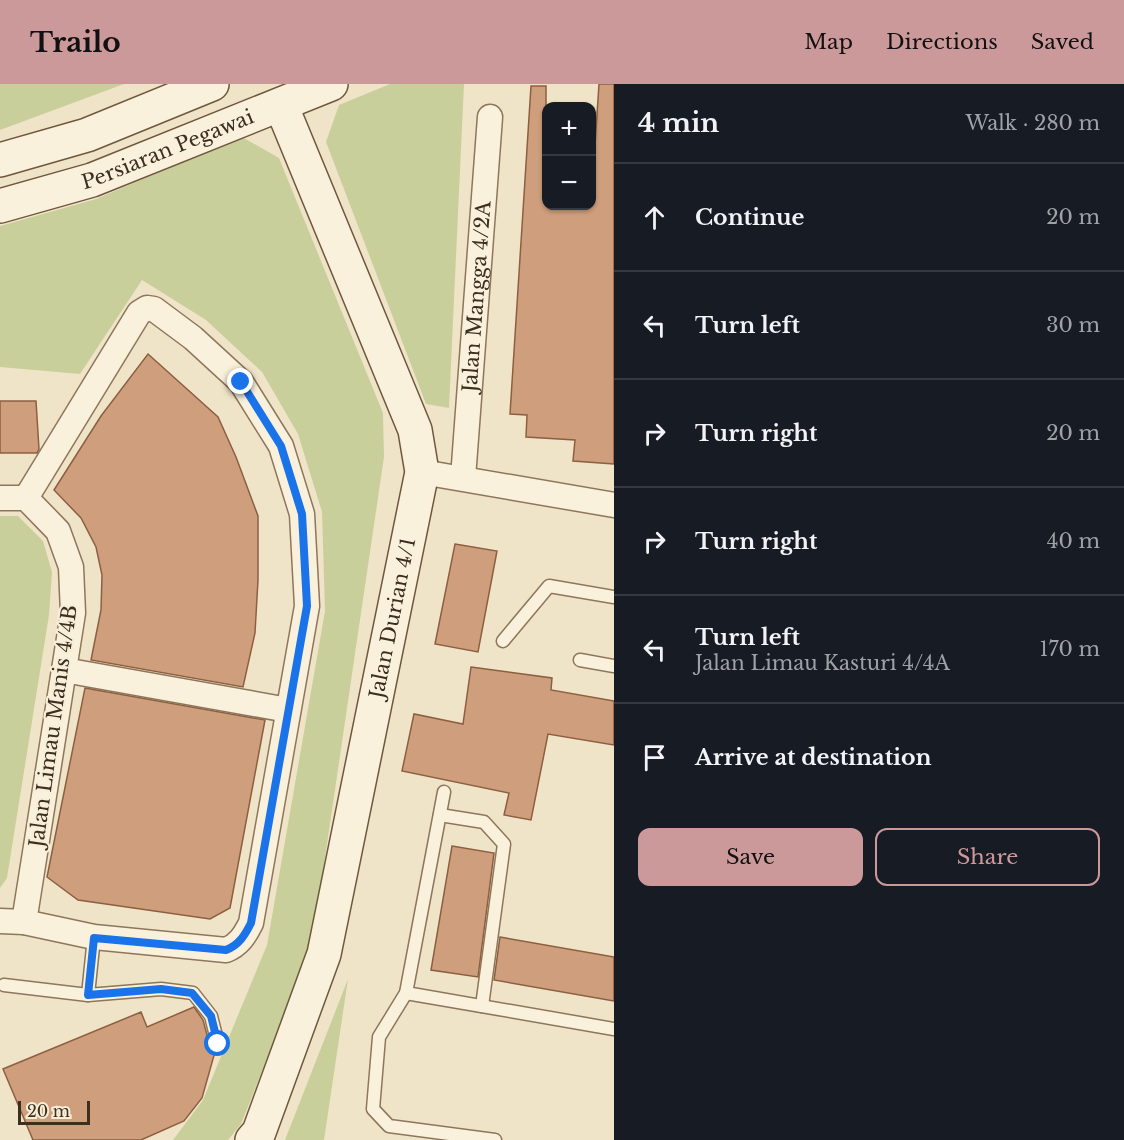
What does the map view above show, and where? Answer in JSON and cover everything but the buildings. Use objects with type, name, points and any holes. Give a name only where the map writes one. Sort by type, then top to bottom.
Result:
[{"type":"street","points":[[0,160],[87,135],[212,84]]},
{"type":"street","name":"Persiaran Pegawai","points":[[0,206],[92,180],[331,84]]},
{"type":"street","name":"Jalan Durian 4/1","points":[[252,1140],[258,1132],[324,954],[422,472],[415,430],[281,105]]},
{"type":"street","name":"Jalan Mangga 4/2A","points":[[463,478],[490,117]]},
{"type":"street","points":[[0,498],[26,498],[139,313],[147,308],[154,309],[193,338],[241,382],[281,446],[302,514],[307,606],[251,923],[234,946],[226,950],[94,938],[24,922],[0,921]]},
{"type":"street","points":[[422,472],[614,505]]},
{"type":"street","name":"Jalan Limau Manis 4/4B","points":[[24,922],[73,613],[71,567],[58,531],[26,498]]},
{"type":"street","points":[[64,670],[288,710]]},
{"type":"lane","points":[[503,641],[549,586],[614,597]]},
{"type":"lane","points":[[580,660],[614,666]]},
{"type":"lane","points":[[444,792],[406,993],[379,1037],[373,1109],[389,1126],[495,1140]]},
{"type":"lane","points":[[440,815],[484,822],[504,844],[482,1006]]},
{"type":"lane","points":[[88,995],[94,938]]},
{"type":"lane","points":[[4,985],[88,995],[161,989],[192,993],[211,1016],[218,1044]]},
{"type":"lane","points":[[406,993],[614,1029]]},
{"type":"green space","points":[[0,84],[124,84],[0,130]]},
{"type":"green space","points":[[390,84],[464,84],[449,408],[426,404],[326,142],[339,105]]},
{"type":"green space","points":[[242,137],[279,158],[383,413],[384,457],[312,946],[241,1124],[228,1140],[173,1140],[203,1100],[267,945],[325,611],[322,512],[298,434],[262,372],[206,320],[142,280],[80,374],[0,367],[0,226],[96,199]]},
{"type":"green space","points":[[0,516],[18,516],[43,541],[52,572],[49,615],[7,878],[0,888]]},
{"type":"green space","points":[[348,979],[324,1140],[285,1140]]},
{"type":"route","points":[[218,1044],[211,1016],[192,993],[161,989],[88,995],[94,938],[226,950],[240,940],[251,923],[307,606],[302,514],[281,446],[241,382]]}]
